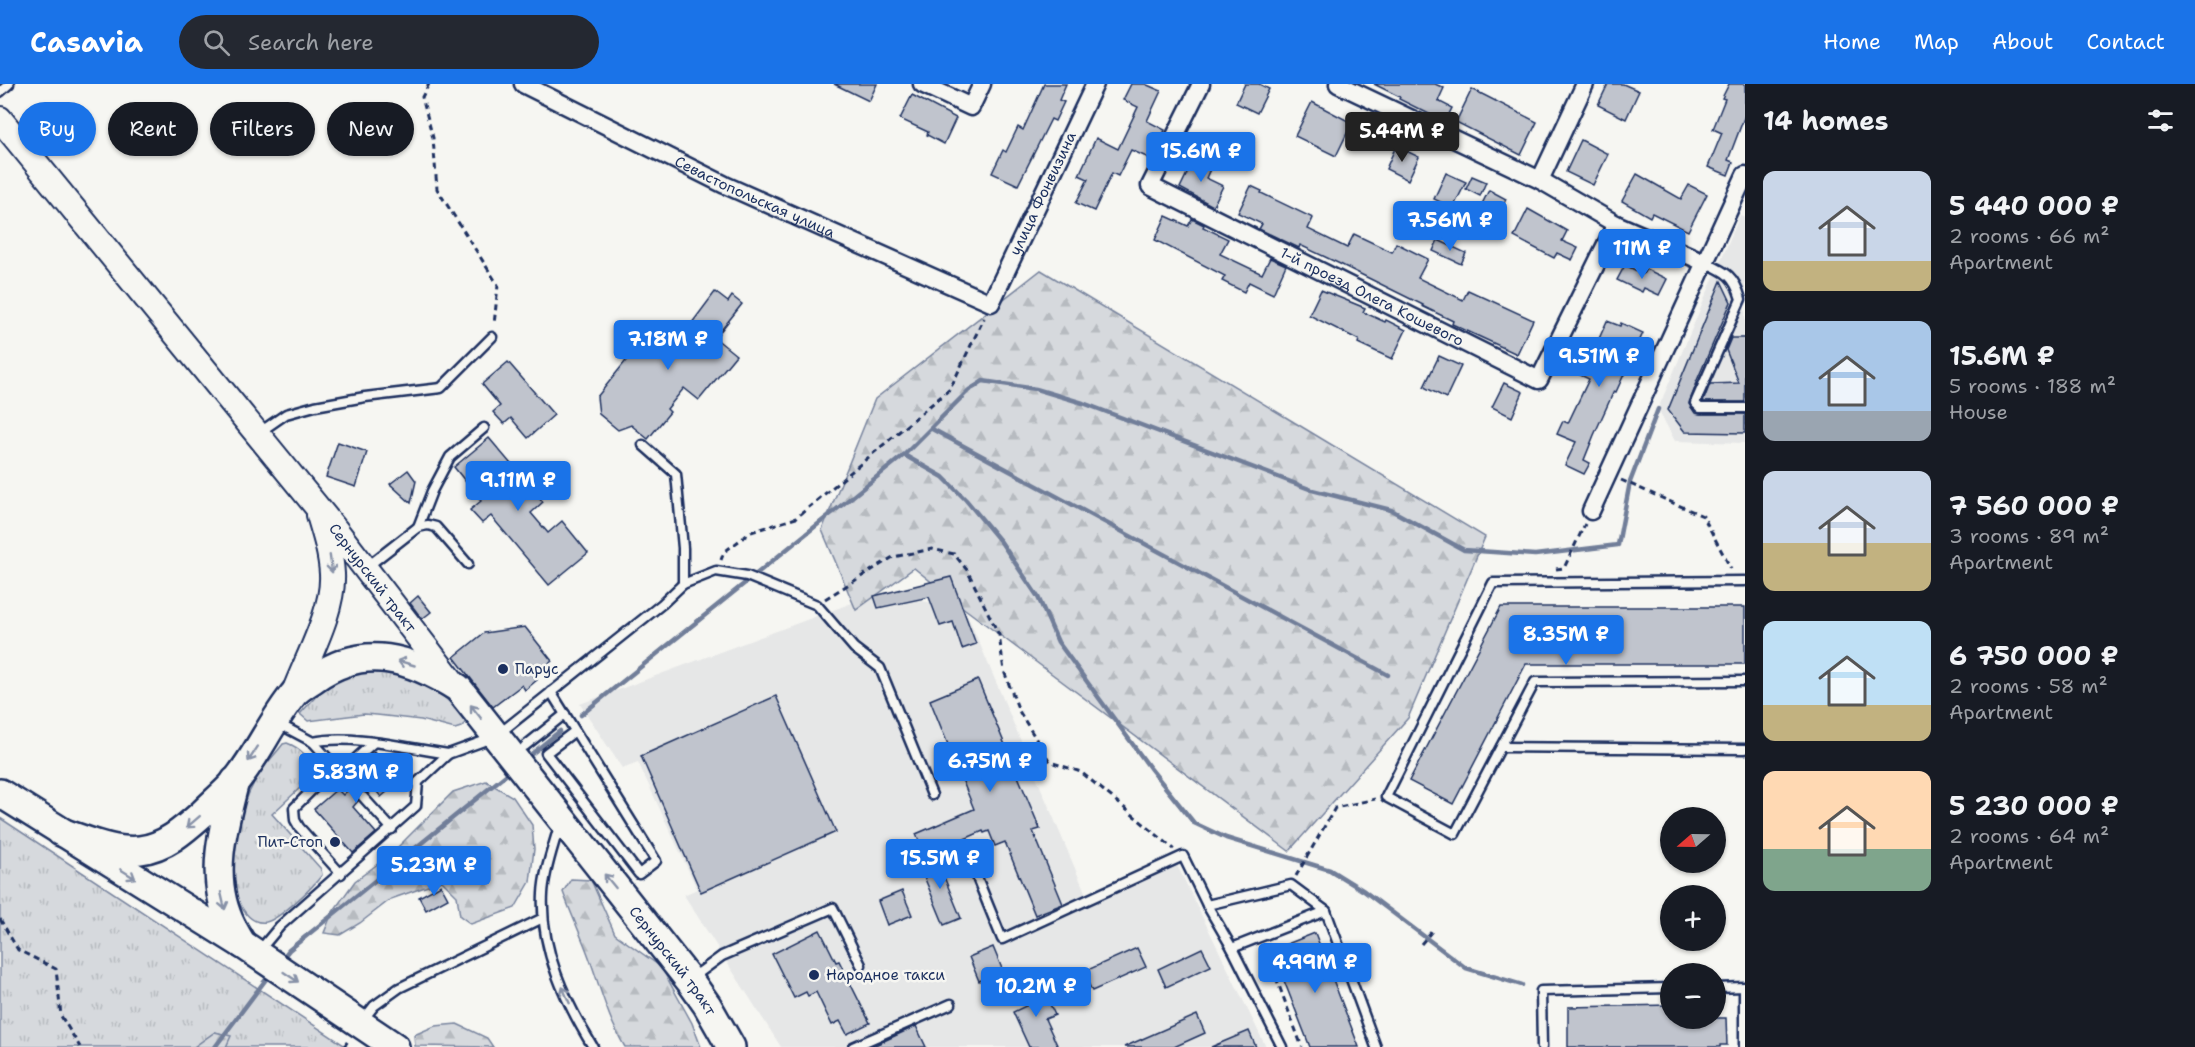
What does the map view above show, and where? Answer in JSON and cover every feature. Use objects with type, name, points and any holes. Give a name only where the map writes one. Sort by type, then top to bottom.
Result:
[{"type":"main road","name":"Сернурский тракт","points":[[0,119],[317,507],[495,737],[690,981],[731,1047]]},
{"type":"main road","points":[[61,832],[121,850],[152,848],[165,842],[193,822],[235,781],[294,693],[328,610],[332,585],[330,560],[317,507]]},
{"type":"main road","points":[[294,693],[340,664],[371,657],[389,658],[410,664],[432,672],[458,688]]},
{"type":"main road","points":[[235,781],[219,855],[219,879],[227,917],[249,949]]},
{"type":"main road","points":[[0,793],[249,949],[395,1047]]},
{"type":"street","name":"Севастопольская улица","points":[[524,84],[724,185],[991,303]]},
{"type":"street","points":[[922,84],[971,107],[982,84]]},
{"type":"street","name":"улица Фонвизина","points":[[991,303],[1095,84]]},
{"type":"street","name":"1-й проезд Олега Кошевого","points":[[1201,84],[1150,186],[1539,380],[1617,224]]},
{"type":"street","points":[[1339,84],[1540,180],[1617,224],[1704,262]]},
{"type":"street","points":[[1540,180],[1585,84]]},
{"type":"street","points":[[1591,511],[1745,175]]},
{"type":"lane","points":[[0,92],[9,84]]},
{"type":"lane","points":[[1704,262],[1727,273],[1737,285],[1745,311]]},
{"type":"lane","points":[[1741,299],[1695,403],[1700,408],[1745,408]]},
{"type":"lane","points":[[257,434],[286,414],[315,406],[365,397],[441,388],[492,337]]},
{"type":"lane","points":[[418,527],[432,491],[450,457],[484,428]]},
{"type":"lane","points":[[643,445],[676,474],[683,548],[683,584]]},
{"type":"lane","points":[[365,568],[418,527],[428,525],[436,527],[468,564]]},
{"type":"lane","points":[[249,949],[280,926],[416,806],[418,782],[448,754],[495,737],[662,604],[683,584],[716,571],[747,576],[817,604],[854,648],[880,668],[932,795]]},
{"type":"lane","points":[[1741,581],[1493,583],[1386,797],[1455,834],[1535,682],[1745,681]]},
{"type":"lane","points":[[551,692],[656,861],[639,874],[546,753],[575,731]]},
{"type":"lane","points":[[525,746],[565,714]]},
{"type":"lane","points":[[274,721],[313,742],[353,786]]},
{"type":"lane","points":[[313,742],[324,739],[374,743],[448,754]]},
{"type":"lane","points":[[340,874],[299,827],[293,814],[298,802],[321,781],[341,772],[374,743]]},
{"type":"lane","points":[[1501,747],[1745,749]]},
{"type":"lane","points":[[363,797],[392,829]]},
{"type":"lane","points":[[561,819],[547,870],[543,892],[543,918],[547,943],[556,972],[577,1020],[593,1047]]},
{"type":"lane","points":[[978,880],[1002,939],[1183,856],[1207,905],[1233,948],[1282,1047]]},
{"type":"lane","points":[[1207,905],[1291,885],[1326,911],[1376,1047]]},
{"type":"lane","points":[[690,981],[722,956],[832,908],[861,965]]},
{"type":"lane","points":[[1233,948],[1326,911]]},
{"type":"lane","points":[[360,1023],[374,1006],[399,988],[543,918]]},
{"type":"lane","points":[[1726,987],[1744,987],[1744,1047]]},
{"type":"lane","points":[[1542,1047],[1541,991],[1660,988]]},
{"type":"lane","points":[[853,1047],[951,1004]]},
{"type":"path","points":[[429,84],[422,97],[433,138],[437,189],[498,285],[492,337]]},
{"type":"path","points":[[716,571],[724,552],[751,532],[796,518],[950,389],[991,303]]},
{"type":"path","points":[[1608,474],[1703,516],[1741,581]]},
{"type":"path","points":[[1553,570],[1563,568],[1591,511]]},
{"type":"path","points":[[817,604],[893,556],[932,549],[954,554],[967,570],[999,635],[1004,671],[1019,711],[1050,762],[1082,772],[1183,856]]},
{"type":"path","points":[[1291,885],[1335,808],[1386,797]]},
{"type":"path","points":[[0,918],[18,950],[56,969],[61,1016],[80,1047]]},
{"type":"path","points":[[1421,944],[1432,931]]},
{"type":"path","points":[[1264,946],[1302,1047]]},
{"type":"shaded area","points":[[1740,215],[1745,217],[1745,443],[1675,441],[1658,409]]},
{"type":"shaded area","points":[[879,593],[965,609],[1088,899],[1176,863],[1266,1047],[781,1047],[684,895],[697,889],[638,762],[622,768],[580,704]]},
{"type":"green space","points":[[1041,270],[1485,537],[1408,718],[1289,851],[965,609],[914,568],[856,610],[822,530],[875,399]]},
{"type":"green space","points":[[390,668],[436,690],[465,716],[465,723],[455,729],[421,720],[364,714],[308,721],[300,714],[330,681],[353,672]]},
{"type":"green space","points":[[287,743],[305,755],[316,773],[272,814],[321,869],[322,875],[279,915],[272,920],[259,922],[246,913],[234,890],[233,846],[240,817],[253,784],[266,764],[283,744]]},
{"type":"green space","points":[[486,781],[513,797],[532,825],[534,849],[530,882],[515,908],[471,924],[460,916],[457,896],[442,881],[391,899],[340,935],[324,933],[332,913],[355,881],[391,854],[453,792]]},
{"type":"green space","points":[[0,818],[347,1047],[226,1047],[230,1036],[215,1032],[194,1047],[0,1047]]},
{"type":"green space","points":[[571,879],[591,880],[615,934],[661,967],[692,1023],[701,1047],[625,1047],[609,1014],[563,892]]},
{"type":"green space","points":[[457,1024],[487,1038],[493,1047],[415,1046],[414,1035],[435,1026]]},
{"type":"green space","points":[[215,1032],[231,1036],[226,1047],[194,1047]]},
{"type":"building","points":[[834,84],[877,84],[869,101]]},
{"type":"building","points":[[1044,84],[1066,84],[1059,100],[1064,102],[1055,121],[1051,119],[1018,185],[992,173],[1003,150],[1006,152],[1018,127],[1023,130]]},
{"type":"building","points":[[1131,84],[1145,84],[1161,91],[1147,121],[1165,130],[1151,159],[1131,150],[1118,176],[1112,173],[1094,211],[1076,203],[1088,179],[1079,175],[1096,138],[1118,149],[1138,107],[1123,100]]},
{"type":"building","points":[[1245,84],[1259,84],[1269,89],[1257,113],[1236,103]]},
{"type":"building","points":[[1374,84],[1435,84],[1444,88],[1438,101],[1452,108],[1445,122]]},
{"type":"building","points":[[1608,84],[1623,84],[1639,91],[1626,119],[1598,105]]},
{"type":"building","points":[[1729,84],[1745,84],[1745,115],[1728,160],[1733,162],[1728,175],[1708,167],[1722,133],[1713,129],[1725,99],[1722,98]]},
{"type":"building","points":[[1472,89],[1537,122],[1521,155],[1456,122]]},
{"type":"building","points":[[912,95],[956,118],[944,144],[927,135],[928,132],[900,119]]},
{"type":"building","points":[[1312,102],[1352,123],[1336,156],[1295,136]]},
{"type":"building","points":[[1581,140],[1608,154],[1593,185],[1566,172]]},
{"type":"building","points":[[1396,146],[1419,157],[1408,180],[1386,169]]},
{"type":"building","points":[[1194,159],[1211,167],[1206,178],[1223,186],[1213,206],[1180,188]]},
{"type":"building","points":[[1446,173],[1466,182],[1453,208],[1434,199]]},
{"type":"building","points":[[1637,174],[1681,199],[1689,185],[1707,194],[1688,231],[1652,213],[1650,217],[1622,201]]},
{"type":"building","points":[[1472,176],[1486,182],[1480,196],[1466,189]]},
{"type":"building","points":[[1251,186],[1313,218],[1308,229],[1347,248],[1354,234],[1392,252],[1396,243],[1428,259],[1418,278],[1463,300],[1468,290],[1533,320],[1517,354],[1452,324],[1453,321],[1340,264],[1259,229],[1262,224],[1238,213]]},
{"type":"building","points":[[1489,190],[1506,199],[1496,221],[1478,212]]},
{"type":"building","points":[[1528,209],[1567,231],[1562,241],[1578,248],[1572,260],[1557,253],[1554,258],[1514,237]]},
{"type":"building","points":[[1166,216],[1188,226],[1192,219],[1228,239],[1220,254],[1262,274],[1270,258],[1286,265],[1273,294],[1249,282],[1244,292],[1222,281],[1225,276],[1155,240]]},
{"type":"building","points":[[1438,240],[1466,253],[1461,264],[1433,251]]},
{"type":"building","points":[[1625,265],[1643,274],[1646,269],[1667,279],[1659,295],[1644,288],[1642,292],[1617,280]]},
{"type":"building","points":[[1721,281],[1731,302],[1689,404],[1695,413],[1700,414],[1745,414],[1745,433],[1685,432],[1668,410]]},
{"type":"building","points":[[1321,290],[1365,308],[1363,312],[1406,330],[1392,359],[1309,315]]},
{"type":"building","points":[[715,292],[728,302],[732,296],[742,304],[715,338],[736,355],[699,400],[684,388],[667,409],[670,412],[648,439],[631,425],[618,430],[599,414],[597,397],[649,332],[662,342],[670,331],[680,339]]},
{"type":"building","points":[[1607,321],[1620,326],[1621,323],[1643,333],[1594,435],[1584,460],[1590,463],[1584,474],[1565,465],[1576,442],[1557,434],[1563,421],[1568,423],[1589,379],[1578,374],[1590,350],[1593,352]]},
{"type":"building","points":[[1731,338],[1745,338],[1745,402],[1703,402],[1710,384],[1739,383],[1726,350]]},
{"type":"building","points":[[1439,356],[1461,366],[1446,398],[1424,387]]},
{"type":"building","points":[[508,362],[554,415],[528,438],[511,418],[504,424],[493,412],[500,406],[482,384]]},
{"type":"building","points":[[1504,383],[1523,392],[1512,417],[1492,407]]},
{"type":"building","points":[[489,438],[543,502],[531,513],[548,533],[562,521],[588,553],[549,585],[491,516],[482,523],[470,510],[481,501],[454,467]]},
{"type":"building","points":[[338,442],[367,452],[356,487],[326,477]]},
{"type":"building","points":[[408,470],[416,481],[411,503],[390,484]]},
{"type":"building","points":[[951,577],[976,644],[962,649],[953,622],[940,626],[929,597],[878,608],[874,596]]},
{"type":"building","points":[[418,596],[431,612],[422,619],[410,603]]},
{"type":"building","points":[[1501,607],[1745,607],[1745,664],[1526,664],[1453,804],[1409,781]]},
{"type":"building","name":"Парус","points":[[525,627],[552,661],[534,676],[537,680],[525,690],[522,685],[493,707],[454,657],[484,633]]},
{"type":"building","points":[[978,680],[1040,829],[1033,831],[1063,904],[1035,915],[1005,842],[995,846],[989,831],[984,833],[983,831],[925,856],[916,834],[974,809],[930,700]]},
{"type":"building","points":[[776,696],[836,832],[701,892],[641,756]]},
{"type":"building","points":[[374,752],[400,781],[381,797],[374,788],[368,793],[362,791],[358,793],[358,801],[353,807],[376,833],[353,853],[314,809],[337,789],[343,795],[348,790],[354,792],[358,790],[358,782],[363,777],[356,768]]},
{"type":"building","points":[[935,855],[961,918],[944,925],[918,862]]},
{"type":"building","points":[[441,885],[448,898],[426,910],[419,897]]},
{"type":"building","points":[[902,891],[912,915],[887,925],[878,901]]},
{"type":"building","name":"Народное такси","points":[[820,930],[836,962],[839,961],[870,1023],[847,1034],[840,1021],[832,1025],[816,992],[808,996],[806,992],[794,998],[772,954]]},
{"type":"building","points":[[1315,933],[1359,1047],[1310,1047],[1272,950]]},
{"type":"building","points":[[993,947],[1003,971],[979,981],[969,957]]},
{"type":"building","points":[[1137,948],[1146,967],[1092,991],[1083,972]]},
{"type":"building","points":[[1202,948],[1211,966],[1166,987],[1158,969]]},
{"type":"building","points":[[1040,983],[1055,1015],[1045,1019],[1058,1047],[1029,1047],[1013,1012],[1028,1005],[1022,991]]},
{"type":"building","points":[[1660,1005],[1660,1029],[1726,1029],[1726,1018],[1727,1045],[1720,1045],[1720,1047],[1568,1047],[1568,1007]]},
{"type":"building","points":[[1197,1015],[1205,1033],[1174,1047],[1124,1047]]},
{"type":"building","points":[[916,1026],[926,1047],[871,1047],[914,1027]]},
{"type":"building","points":[[1249,1031],[1256,1047],[1211,1047]]},
{"type":"waterway","points":[[974,387],[983,381],[1036,389],[1083,403],[1312,490],[1391,510],[1464,550],[1535,555],[1618,545],[1630,482],[1658,409]]},
{"type":"waterway","points":[[581,715],[904,455],[969,390],[976,386]]},
{"type":"waterway","points":[[932,429],[1388,675]]},
{"type":"waterway","points":[[904,455],[943,477],[966,500],[1001,542],[1038,597],[1058,642],[1150,768],[1194,823],[1226,838],[1330,870],[1364,891],[1466,968],[1522,985]]},
{"type":"waterway","points":[[529,756],[560,731]]},
{"type":"waterway","points":[[285,955],[507,774]]},
{"type":"waterway","points":[[215,1047],[267,978]]},
{"type":"place","name":"Парус","points":[[503,669]]},
{"type":"place","name":"Пит-Стоп","points":[[335,842]]},
{"type":"place","name":"Народное такси","points":[[814,975]]}]
